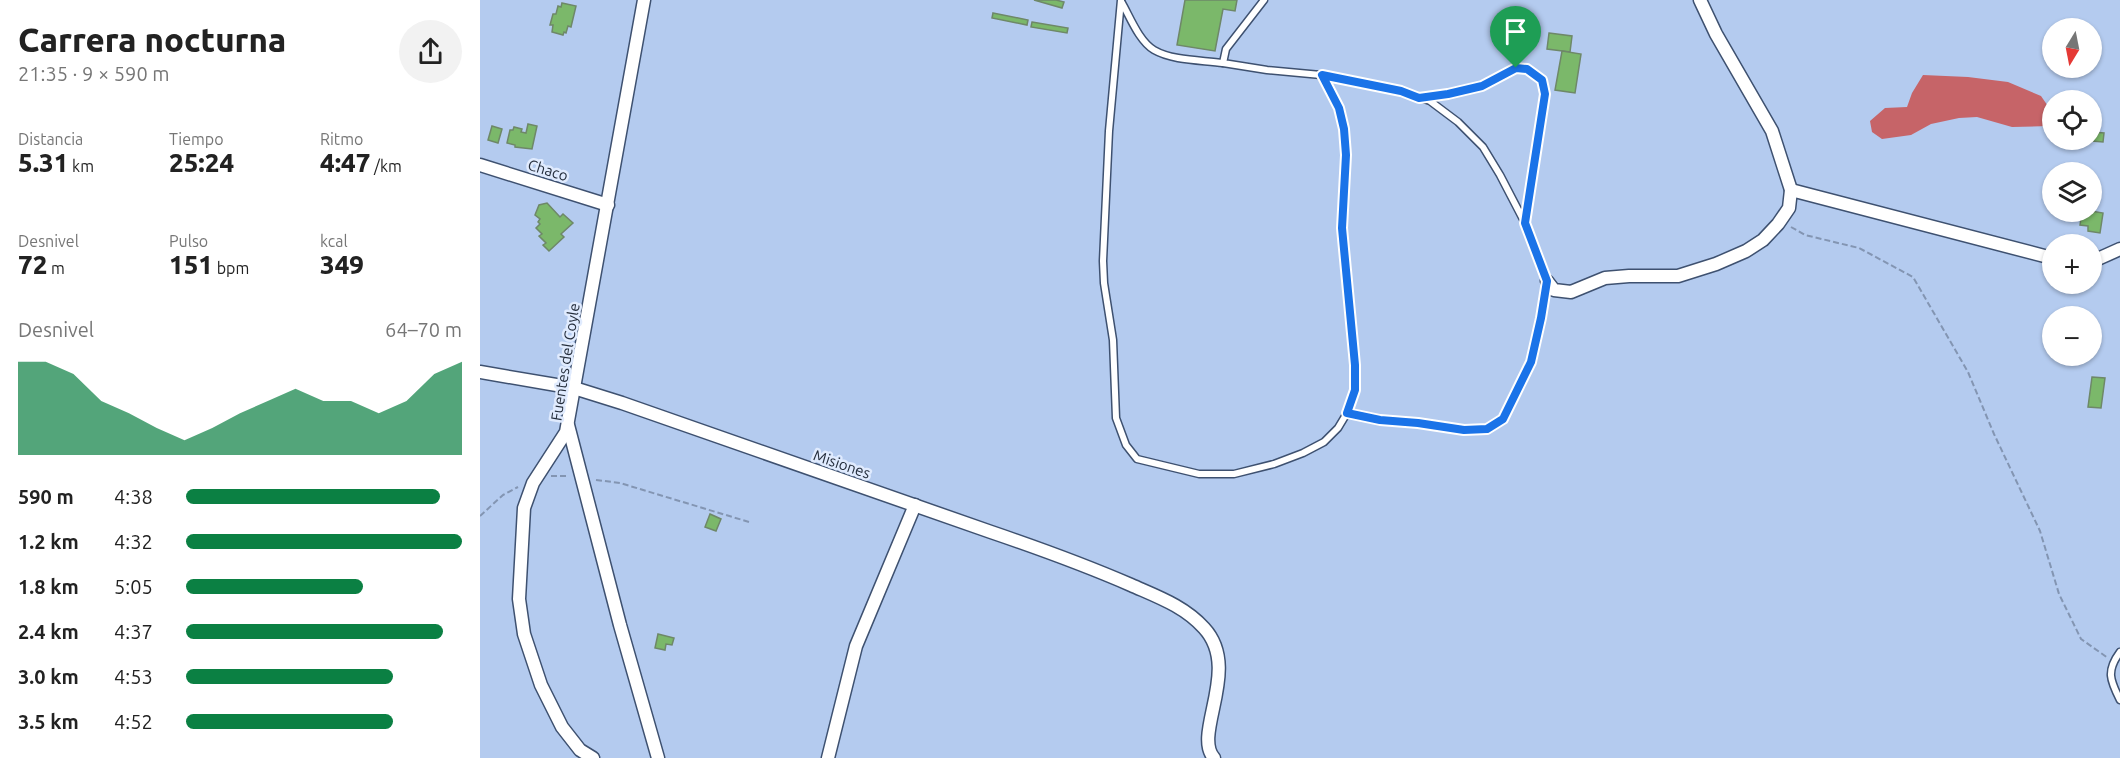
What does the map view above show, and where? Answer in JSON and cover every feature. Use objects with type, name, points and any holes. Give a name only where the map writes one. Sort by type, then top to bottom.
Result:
[{"type":"street","points":[[1547,281],[1554,290],[1571,292],[1605,278],[1678,276],[1746,251],[1763,240],[1789,207],[1791,189],[1772,131],[1716,34],[1700,0]]},
{"type":"street","name":"Fuentes del Coyle","points":[[642,1],[568,424],[620,625],[658,758]]},
{"type":"street","name":"Chaco","points":[[480,165],[608,205]]},
{"type":"street","points":[[1791,189],[2042,255]]},
{"type":"street","points":[[2102,257],[2120,249]]},
{"type":"street","name":"Misiones","points":[[480,372],[574,388],[1082,564],[1186,611],[1206,630],[1219,658],[1220,678],[1208,740],[1214,758]]},
{"type":"street","points":[[568,424],[566,432],[537,476],[524,508],[519,599],[524,634],[541,685],[562,727],[580,750],[593,758]]},
{"type":"street","points":[[828,758],[856,646],[915,505]]},
{"type":"lane","points":[[1223,63],[1226,49],[1264,0]]},
{"type":"lane","points":[[1121,1],[1140,35],[1152,49],[1169,56],[1267,70],[1322,75],[1401,91],[1430,101],[1458,122],[1483,147],[1500,175],[1525,223],[1547,281],[1531,362],[1503,419],[1487,429],[1464,430],[1380,420],[1347,413]]},
{"type":"lane","points":[[1121,1],[1109,131],[1103,261],[1113,340],[1116,418],[1126,445],[1137,459],[1199,474],[1234,474],[1274,464],[1324,442],[1338,428],[1347,413],[1355,390],[1355,365],[1342,228],[1346,155],[1344,129],[1339,108],[1322,75]]},
{"type":"lane","points":[[1419,98],[1482,86],[1516,68],[1527,69],[1542,80],[1545,94],[1525,223]]},
{"type":"lane","points":[[2120,652],[2113,661],[2110,672],[2112,685],[2120,700]]},
{"type":"path","points":[[1780,220],[1805,235],[1859,248],[1913,277],[1968,372],[1994,434],[2040,531],[2059,594],[2081,639],[2113,661]]},
{"type":"path","points":[[480,516],[503,495],[537,476],[564,475],[620,483],[749,522]]},
{"type":"shaded area","points":[[1923,75],[2008,82],[2041,96],[2042,126],[2012,127],[1977,117],[1931,124],[1911,135],[1882,139],[1872,132],[1870,121],[1885,108],[1907,107]]},
{"type":"building","points":[[1034,0],[1056,0],[1064,2],[1062,8]]},
{"type":"building","points":[[1185,0],[1237,0],[1235,11],[1223,9],[1215,51],[1177,45]]},
{"type":"building","points":[[562,3],[576,6],[571,27],[568,26],[563,35],[552,32],[553,25],[550,25],[553,14],[556,14],[558,6],[561,7]]},
{"type":"building","points":[[993,13],[1028,20],[1027,25],[992,18]]},
{"type":"building","points":[[1032,22],[1068,28],[1067,33],[1031,27]]},
{"type":"building","points":[[1549,33],[1572,36],[1570,52],[1547,49]]},
{"type":"building","points":[[1562,51],[1581,54],[1575,93],[1555,90]]},
{"type":"building","points":[[528,124],[537,126],[532,149],[515,147],[507,143],[510,130],[514,127],[526,133]]},
{"type":"building","points":[[492,126],[502,129],[498,143],[488,140]]},
{"type":"building","points":[[547,203],[560,217],[563,214],[573,223],[561,234],[564,237],[549,251],[543,245],[546,243],[539,236],[542,234],[536,228],[540,224],[538,222],[540,219],[535,215],[539,205]]},
{"type":"building","points":[[2080,222],[2102,222],[2100,233],[2088,231],[2088,226],[2080,225]]},
{"type":"building","points":[[2092,377],[2105,378],[2101,408],[2088,407]]},
{"type":"building","points":[[710,514],[721,519],[716,531],[705,527]]},
{"type":"building","points":[[658,634],[674,638],[672,645],[666,644],[665,650],[655,648]]},
{"type":"route","points":[[1516,68],[1527,69],[1542,80],[1545,94],[1525,223],[1547,281],[1531,362],[1503,419],[1487,429],[1464,430],[1438,425],[1380,420],[1347,413],[1355,390],[1355,365],[1342,228],[1346,155],[1344,129],[1339,108],[1322,75],[1401,91],[1419,98],[1482,86],[1516,68]]}]
